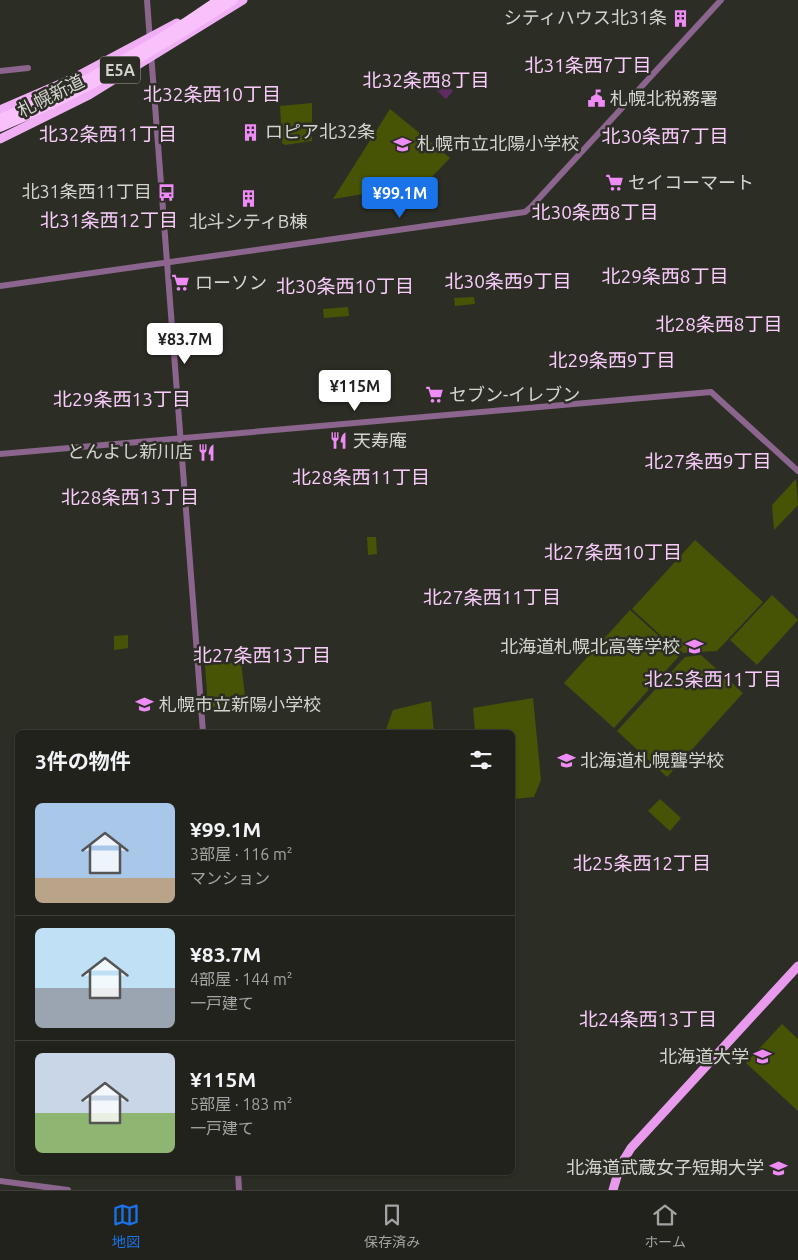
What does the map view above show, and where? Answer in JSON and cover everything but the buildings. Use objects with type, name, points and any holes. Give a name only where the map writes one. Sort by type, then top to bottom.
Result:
[{"type":"highway","name":"札幌新道","points":[[3,108],[72,79],[150,38],[213,0]]},
{"type":"highway","name":"E5A","points":[[0,119],[46,100],[122,60],[219,0]]},
{"type":"highway","name":"E5A","points":[[0,127],[63,100],[146,56],[233,0]]},
{"type":"highway","name":"札幌新道","points":[[0,139],[89,96],[152,59],[243,0]]},
{"type":"main road","points":[[613,1190],[620,1166],[631,1148],[798,966]]},
{"type":"street","points":[[147,0],[203,730]]},
{"type":"street","points":[[0,286],[525,212],[721,0]]},
{"type":"street","points":[[0,71],[28,68]]},
{"type":"street","points":[[0,454],[711,392],[798,471]]},
{"type":"street","points":[[238,1175],[239,1190]]},
{"type":"street","points":[[0,1181],[68,1190]]},
{"type":"green space","points":[[312,103],[312,141],[285,145],[282,143],[280,106]]},
{"type":"green space","points":[[390,109],[450,158],[425,184],[333,199]]},
{"type":"green space","points":[[474,297],[475,304],[455,306],[454,298]]},
{"type":"green space","points":[[348,307],[349,316],[324,318],[323,309]]},
{"type":"green space","points":[[796,479],[798,505],[774,530],[772,505]]},
{"type":"green space","points":[[367,537],[376,537],[377,554],[368,555]]},
{"type":"green space","points":[[695,540],[763,602],[717,651],[680,653],[632,609]]},
{"type":"green space","points":[[772,595],[798,620],[757,665],[730,640]]},
{"type":"green space","points":[[630,610],[680,655],[614,728],[564,683]]},
{"type":"green space","points":[[128,635],[128,648],[114,650],[114,636]]},
{"type":"green space","points":[[701,655],[743,693],[667,777],[617,731],[685,657]]},
{"type":"green space","points":[[241,662],[246,704],[208,707],[205,665]]},
{"type":"green space","points":[[533,698],[541,780],[534,797],[515,799],[515,730],[475,730],[473,708]]},
{"type":"green space","points":[[431,701],[434,730],[386,730],[393,710]]},
{"type":"green space","points":[[660,799],[681,818],[670,831],[648,811]]},
{"type":"green space","points":[[782,1024],[798,1039],[798,1111],[746,1063]]},
{"type":"shaded area","points":[[432,71],[453,91],[446,99],[424,79]]},
{"type":"place","name":"シティハウス北31条","points":[[681,18]]},
{"type":"place","name":"札幌北税務署","points":[[596,99]]},
{"type":"place","name":"ロピア北32条","points":[[251,132]]},
{"type":"place","name":"札幌市立北陽小学校","points":[[403,144]]},
{"type":"place","name":"セイコーマート","points":[[614,183]]},
{"type":"place","name":"北31条西11丁目","points":[[166,192]]},
{"type":"place","name":"北斗シティB棟","points":[[248,199]]},
{"type":"place","name":"ローソン","points":[[181,283]]},
{"type":"place","name":"セブン-イレブン","points":[[435,395]]},
{"type":"place","name":"天寿庵","points":[[339,441]]},
{"type":"place","name":"とんよし新川店","points":[[207,452]]},
{"type":"place","name":"北海道札幌北高等学校","points":[[694,647]]},
{"type":"place","name":"札幌市立新陽小学校","points":[[145,705]]},
{"type":"place","name":"北海道札幌聾学校","points":[[566,761]]},
{"type":"place","name":"北海道大学","points":[[763,1057]]},
{"type":"place","name":"北海道武蔵女子短期大学","points":[[778,1168]]},
{"type":"district","name":"北31条西7丁目","points":[[588,65]]},
{"type":"district","name":"北32条西8丁目","points":[[426,80]]},
{"type":"district","name":"北32条西10丁目","points":[[212,94]]},
{"type":"district","name":"北32条西11丁目","points":[[108,134]]},
{"type":"district","name":"北30条西7丁目","points":[[665,136]]},
{"type":"district","name":"北30条西8丁目","points":[[595,212]]},
{"type":"district","name":"北31条西12丁目","points":[[109,220]]},
{"type":"district","name":"北29条西8丁目","points":[[665,276]]},
{"type":"district","name":"北30条西9丁目","points":[[508,281]]},
{"type":"district","name":"北30条西10丁目","points":[[345,286]]},
{"type":"district","name":"北28条西8丁目","points":[[719,324]]},
{"type":"district","name":"北29条西9丁目","points":[[612,360]]},
{"type":"district","name":"北29条西13丁目","points":[[122,399]]},
{"type":"district","name":"北27条西9丁目","points":[[708,461]]},
{"type":"district","name":"北28条西11丁目","points":[[361,477]]},
{"type":"district","name":"北28条西13丁目","points":[[130,497]]},
{"type":"district","name":"北27条西10丁目","points":[[613,552]]},
{"type":"district","name":"北27条西11丁目","points":[[492,597]]},
{"type":"district","name":"北27条西13丁目","points":[[262,655]]},
{"type":"district","name":"北25条西11丁目","points":[[713,679]]},
{"type":"district","name":"北25条西12丁目","points":[[642,863]]},
{"type":"district","name":"北24条西13丁目","points":[[648,1019]]}]
